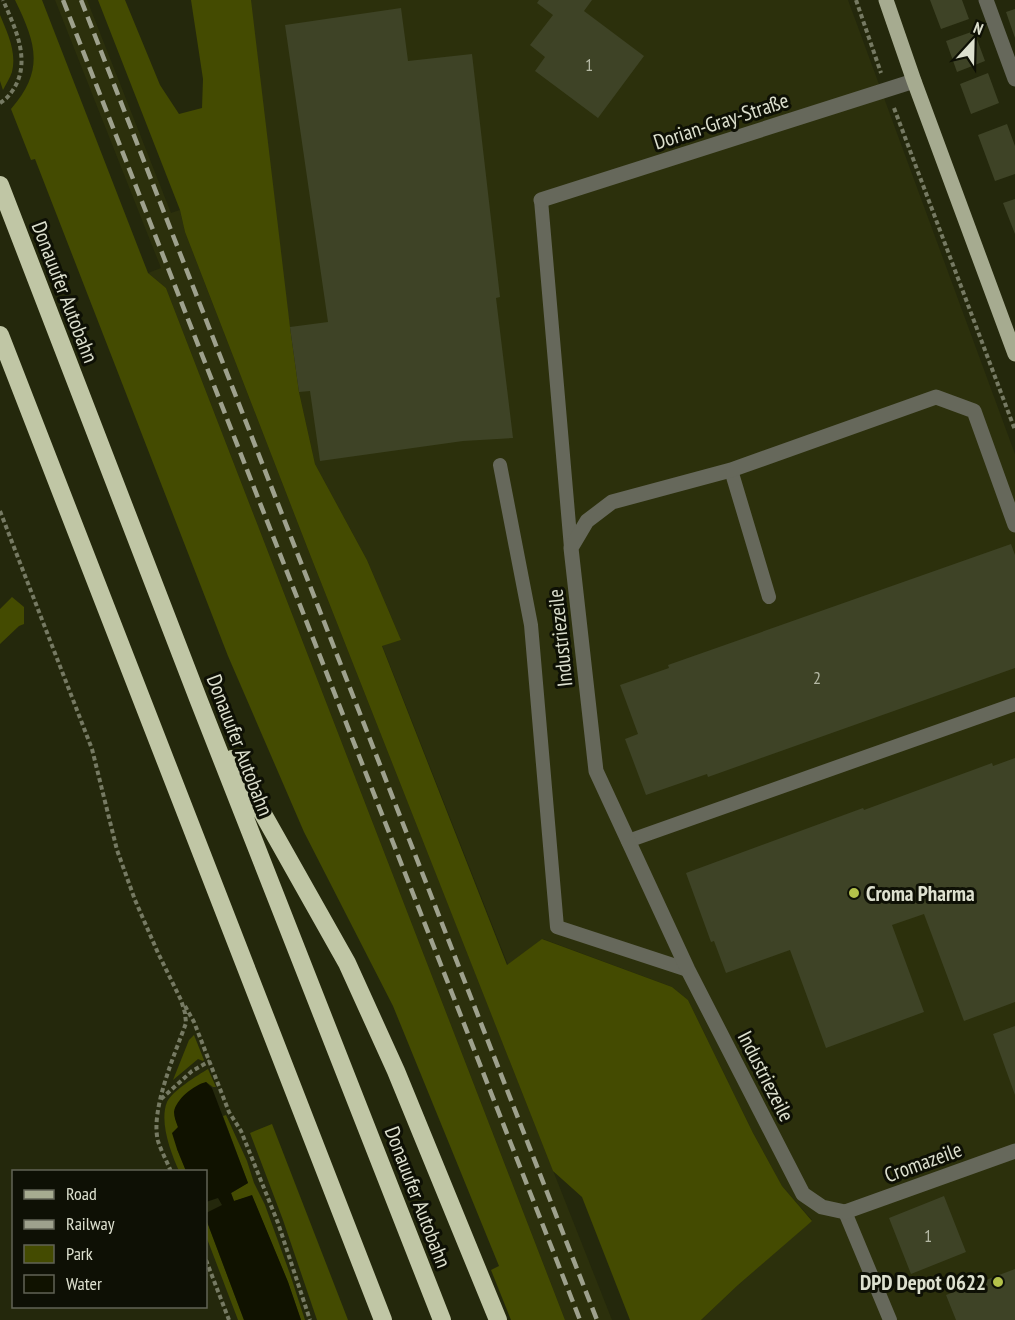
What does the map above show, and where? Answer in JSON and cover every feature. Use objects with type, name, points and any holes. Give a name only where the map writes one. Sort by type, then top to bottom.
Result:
[{"type":"highway","name":"Donauufer Autobahn","points":[[0,185],[199,701],[442,1320]]},
{"type":"highway","points":[[0,335],[383,1320]]},
{"type":"highway","points":[[199,701],[347,963],[396,1071],[498,1320]]},
{"type":"main road","points":[[886,0],[1015,354]]},
{"type":"street","points":[[986,0],[1015,79]]},
{"type":"street","name":"Dorian-Gray-Straße","points":[[541,200],[914,81]]},
{"type":"street","points":[[571,548],[587,521],[612,502],[731,470],[936,397],[974,411],[1015,525]]},
{"type":"street","name":"Industriezeile","points":[[571,548],[596,771],[688,970],[803,1194],[822,1207],[845,1212]]},
{"type":"street","name":"Cromazeile","points":[[845,1212],[1015,1151]]},
{"type":"lane","points":[[541,200],[571,548]]},
{"type":"lane","points":[[500,465],[531,625],[557,927],[688,970]]},
{"type":"lane","points":[[731,470],[769,597]]},
{"type":"lane","points":[[628,841],[1015,704]]},
{"type":"lane","points":[[845,1212],[890,1320]]},
{"type":"path","points":[[0,103],[7,99],[18,82],[22,65],[18,33],[3,0]]},
{"type":"path","points":[[856,0],[887,90],[1015,430]]},
{"type":"path","points":[[0,512],[92,749],[117,850],[135,900],[158,953],[194,1022],[229,1112],[241,1131],[278,1223],[310,1320]]},
{"type":"path","points":[[170,1170],[158,1140],[156,1119],[159,1101],[186,1023],[181,1000]]},
{"type":"path","points":[[159,1101],[192,1071],[210,1061]]},
{"type":"path","points":[[207,1262],[230,1320]]},
{"type":"shaded area","points":[[55,0],[87,0],[171,213],[180,210],[185,232],[309,552],[612,1320],[565,1320],[166,288],[148,273],[161,268]]},
{"type":"shaded area","points":[[222,0],[848,0],[1015,454],[1015,1320],[701,1320],[812,1220],[782,1186],[753,1133],[688,1000],[672,987],[543,939],[508,965],[382,645],[401,640],[367,560],[315,464],[299,392],[290,327]]},
{"type":"green space","points":[[15,0],[42,0],[148,273],[166,288],[565,1320],[511,1320],[491,1270],[499,1266],[393,1006],[304,832],[228,656],[35,159],[31,160],[11,109],[29,82],[34,56],[28,30]]},
{"type":"green space","points":[[98,0],[125,0],[160,85],[179,114],[202,108],[203,79],[191,0],[251,0],[290,327],[299,392],[315,464],[367,560],[401,640],[382,646],[507,965],[542,939],[672,987],[688,1000],[753,1133],[782,1186],[812,1221],[701,1320],[630,1320],[582,1197],[553,1171],[309,552]]},
{"type":"green space","points":[[0,15],[13,57],[12,72],[3,90],[0,81]]},
{"type":"green space","points":[[12,597],[24,607],[24,624],[0,644],[0,609]]},
{"type":"green space","points":[[194,1035],[204,1060],[198,1059],[173,1080],[189,1040]]},
{"type":"green space","points":[[208,1069],[216,1087],[206,1082],[175,1117],[178,1127],[177,1149],[186,1170],[179,1170],[165,1128],[165,1110],[170,1098]]},
{"type":"green space","points":[[226,1115],[265,1205],[305,1320],[301,1320],[288,1282],[252,1196],[234,1201],[231,1193],[248,1183],[223,1116]]},
{"type":"green space","points":[[272,1124],[348,1320],[317,1320],[250,1133]]},
{"type":"green space","points":[[207,1222],[244,1320],[238,1320],[207,1239]]},
{"type":"water","points":[[206,1082],[212,1088],[248,1183],[231,1193],[234,1201],[252,1195],[301,1320],[244,1320],[207,1222],[207,1212],[222,1205],[218,1198],[207,1202],[207,1170],[186,1170],[172,1133],[178,1127],[175,1107],[191,1089]]},
{"type":"building","points":[[539,0],[592,0],[584,11],[644,56],[598,118],[535,71],[545,57],[530,45],[553,15],[537,3]]},
{"type":"building","points":[[930,0],[962,0],[969,19],[941,29]]},
{"type":"building","points":[[401,8],[408,61],[472,54],[500,297],[496,298],[513,438],[463,441],[320,461],[310,391],[299,392],[290,327],[328,322],[285,25]]},
{"type":"building","points":[[1015,9],[1015,38],[1006,12]]},
{"type":"building","points":[[974,31],[985,61],[957,72],[946,41]]},
{"type":"building","points":[[988,73],[999,103],[971,114],[960,84]]},
{"type":"building","points":[[1007,124],[1015,146],[1015,174],[995,181],[978,135]]},
{"type":"building","points":[[1015,199],[1015,234],[1003,203]]},
{"type":"building","points":[[1011,544],[1015,555],[1015,668],[708,777],[707,774],[646,795],[625,739],[638,734],[620,685],[669,668],[668,665]]},
{"type":"building","name":"Croma Pharma","points":[[1015,758],[1015,1002],[964,1021],[924,914],[892,925],[924,1012],[826,1048],[790,950],[726,973],[714,941],[711,942],[686,873],[863,808],[864,810],[992,763],[993,766]]},
{"type":"building","points":[[1015,1026],[1015,1095],[993,1034]]},
{"type":"building","points":[[944,1196],[966,1252],[911,1274],[889,1218]]},
{"type":"building","name":"DPD Depot 0622","points":[[1015,1269],[1015,1320],[956,1320],[946,1295]]},
{"type":"railway","points":[[63,0],[580,1320]]},
{"type":"railway","points":[[81,0],[597,1320]]},
{"type":"place","name":"Croma Pharma","points":[[854,893]]},
{"type":"place","name":"DPD Depot 0622","points":[[998,1282]]}]
